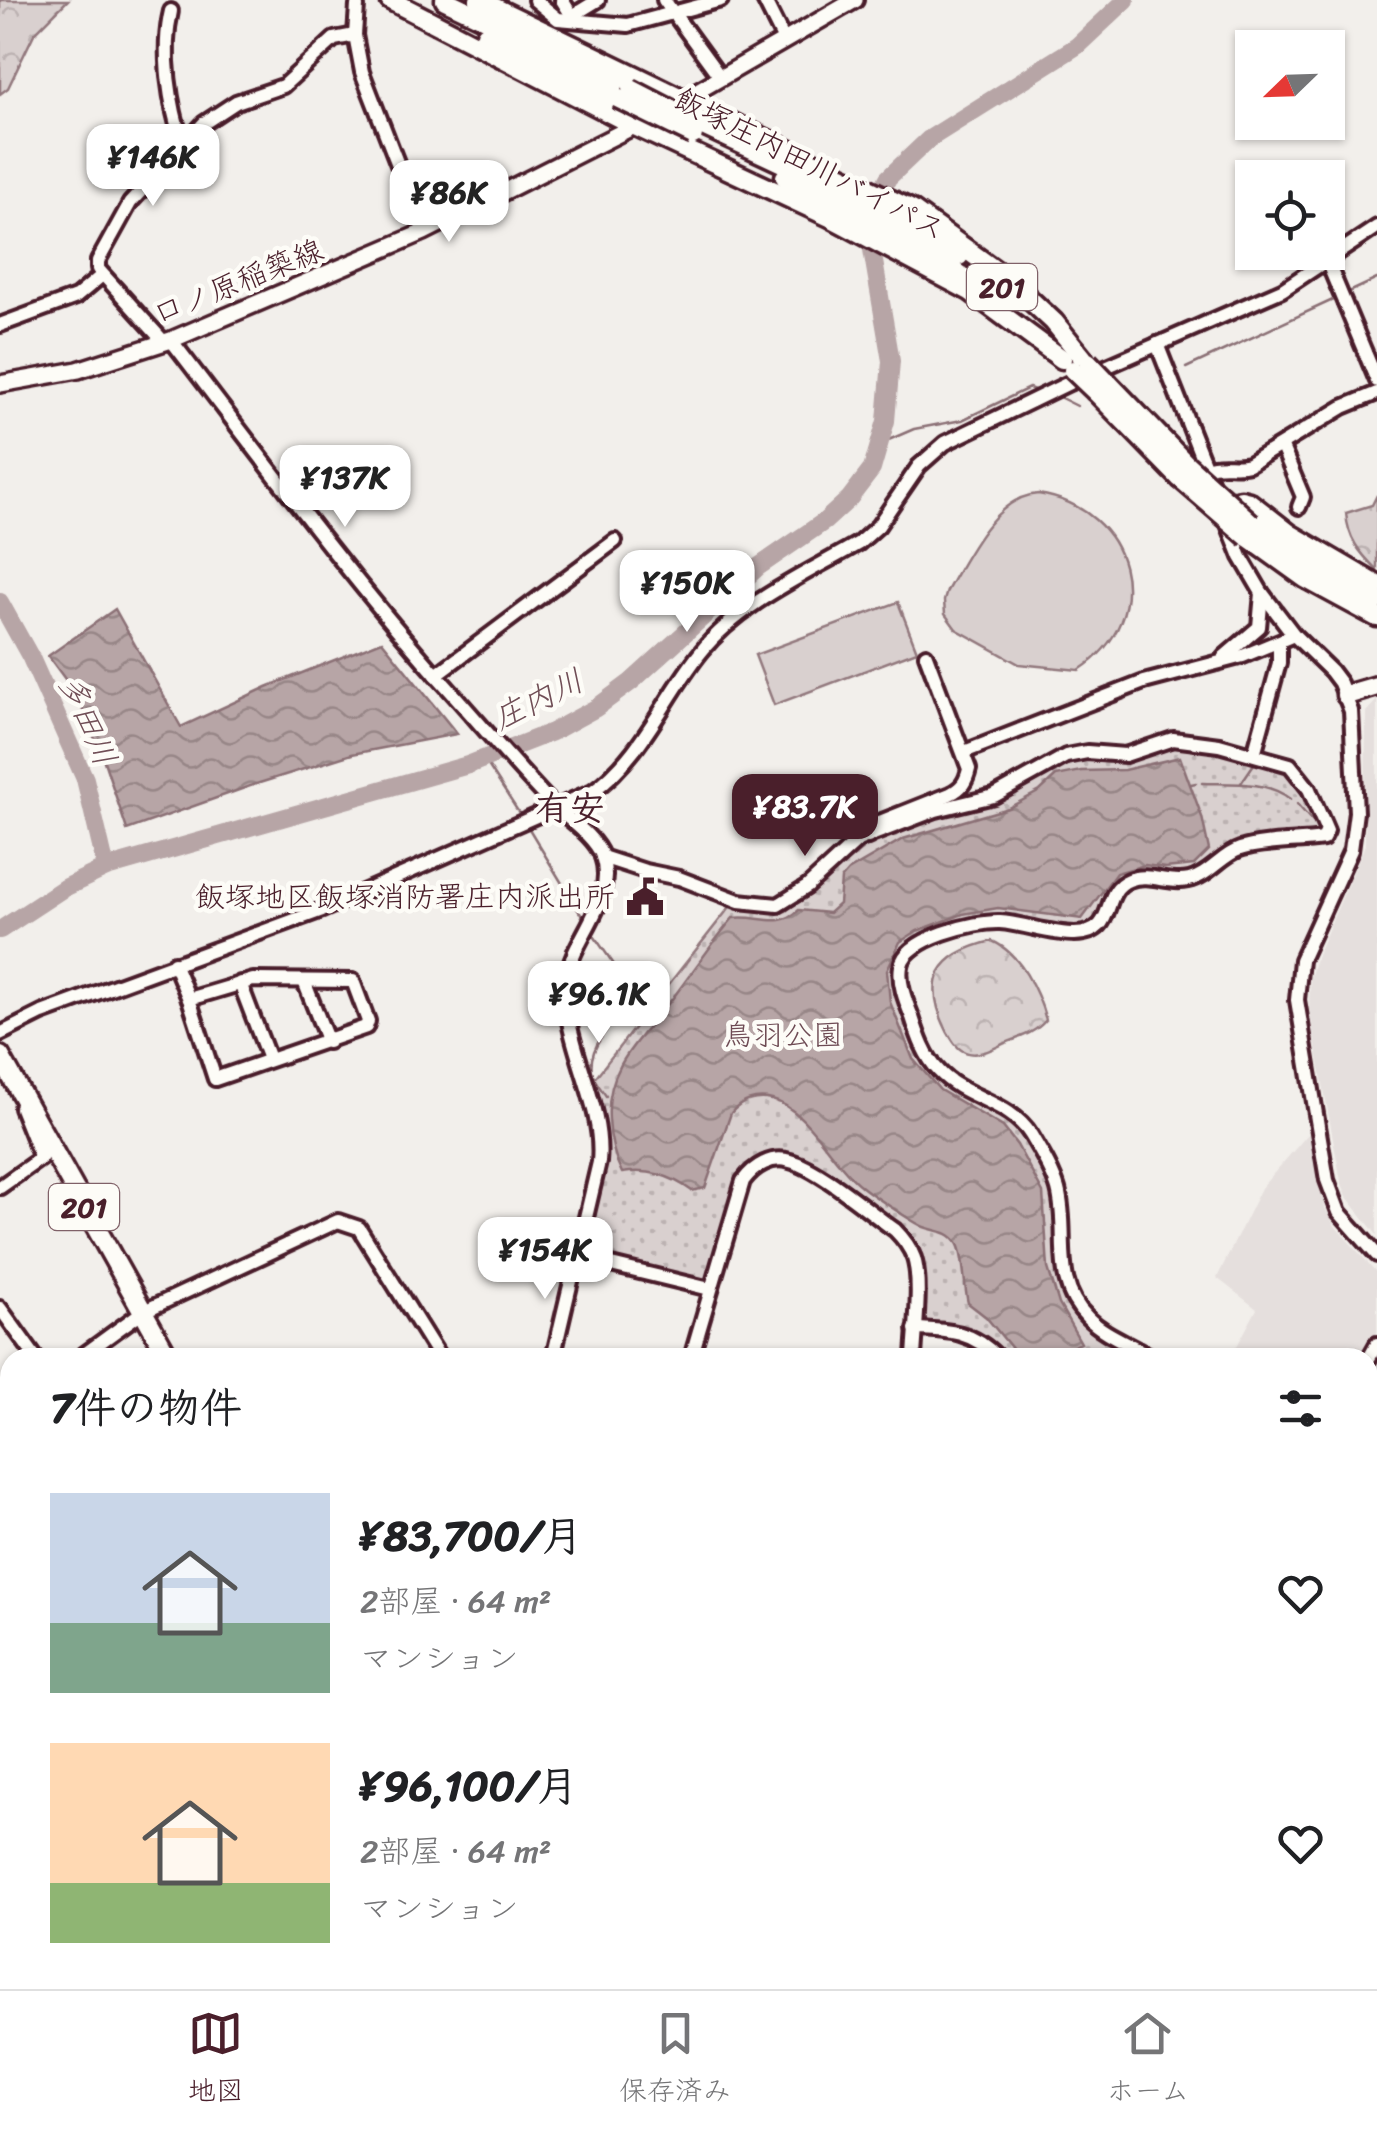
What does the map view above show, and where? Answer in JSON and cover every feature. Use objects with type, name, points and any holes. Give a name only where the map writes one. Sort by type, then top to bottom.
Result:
[{"type":"highway","points":[[390,0],[635,126],[841,198],[904,231]]},
{"type":"highway","name":"飯塚庄内田川バイパス","points":[[416,0],[624,93]]},
{"type":"highway","name":"飯塚庄内田川バイパス","points":[[445,0],[697,130],[841,198]]},
{"type":"highway","points":[[480,0],[683,100],[841,198],[904,231],[970,292],[1076,362]]},
{"type":"highway","name":"飯塚庄内田川バイパス","points":[[904,231],[999,284],[1250,530],[1306,578],[1377,617]]},
{"type":"highway","points":[[1220,504],[1249,502],[1302,542],[1377,585]]},
{"type":"highway","name":"飯塚庄内田川バイパス","points":[[1250,530],[1377,600]]},
{"type":"highway","points":[[1346,696],[1377,686]]},
{"type":"highway","name":"201","points":[[0,1056],[163,1348]]},
{"type":"main road","name":"口ノ原稲築線","points":[[0,384],[78,370],[167,341],[424,232],[635,126],[855,0]]},
{"type":"street","points":[[535,0],[558,18],[573,17],[598,0]]},
{"type":"street","points":[[562,0],[582,23],[628,24],[668,6],[721,0]]},
{"type":"street","points":[[764,0],[784,40]]},
{"type":"street","points":[[357,6],[355,35],[362,72],[424,232]]},
{"type":"street","points":[[668,6],[720,77]]},
{"type":"street","points":[[171,11],[166,33],[172,112],[183,146]]},
{"type":"street","points":[[355,35],[334,39],[283,86],[223,108],[204,123],[130,203],[98,261],[101,276],[167,341],[436,674],[602,856],[679,878],[739,902],[778,905],[807,887],[850,846],[936,810],[994,796],[1066,756],[1087,752],[1125,755],[1173,739],[1195,740],[1254,754],[1298,771],[1319,808],[1327,831],[1323,839],[1239,849],[1194,880],[1129,880],[1116,891],[1103,922],[1091,932],[1074,934],[998,922],[976,923],[913,946],[901,966],[912,1020],[936,1069],[1012,1114],[1025,1126],[1042,1155],[1057,1186],[1062,1210],[1063,1276],[1072,1297],[1087,1318],[1135,1348]]},
{"type":"street","points":[[1345,249],[1377,227]]},
{"type":"street","points":[[0,1034],[42,1013],[322,910],[593,791],[616,774],[700,652],[724,626],[859,542],[878,526],[919,466],[946,444],[972,428],[1282,290],[1313,270]]},
{"type":"street","points":[[1331,270],[1377,381]]},
{"type":"street","points":[[0,325],[76,297],[101,276]]},
{"type":"street","points":[[1157,344],[1191,470],[1220,504],[1241,557],[1262,593],[1294,634],[1332,671],[1346,696],[1355,730],[1356,812],[1351,850],[1302,960],[1297,1000],[1327,1180],[1339,1212],[1377,1256]]},
{"type":"street","points":[[1191,470],[1218,463],[1250,464],[1343,406],[1377,393]]},
{"type":"street","points":[[1282,447],[1303,497],[1299,507]]},
{"type":"street","points":[[436,674],[615,541]]},
{"type":"street","points":[[1218,661],[1259,627],[1262,593]]},
{"type":"street","points":[[964,752],[1144,682],[1279,642],[1294,634]]},
{"type":"street","points":[[1254,754],[1278,663],[1279,642]]},
{"type":"street","points":[[868,837],[877,823],[961,788],[969,769],[926,656]]},
{"type":"street","points":[[555,1348],[601,1146],[566,993],[573,958],[600,901],[602,856]]},
{"type":"street","points":[[174,963],[215,1079],[328,1042],[366,1027],[368,1021],[352,982],[253,980],[188,999]]},
{"type":"street","points":[[304,981],[328,1042]]},
{"type":"street","points":[[240,983],[269,1060]]},
{"type":"street","points":[[0,1186],[42,1158],[21,1108],[23,1098]]},
{"type":"street","points":[[695,1348],[744,1181],[767,1162],[791,1161],[883,1222],[906,1242],[916,1273],[914,1348]]},
{"type":"street","points":[[93,1348],[142,1312],[331,1223],[345,1221],[365,1236],[434,1348]]},
{"type":"street","points":[[578,1257],[710,1289]]},
{"type":"street","points":[[0,1308],[29,1348]]},
{"type":"street","points":[[915,1329],[957,1331],[975,1337],[987,1348]]},
{"type":"shaded area","points":[[1377,700],[1377,1235],[1347,1197],[1341,1181],[1309,1010],[1310,978],[1317,955],[1365,845],[1366,712]]},
{"type":"shaded area","points":[[1309,1133],[1325,1208],[1335,1226],[1377,1273],[1377,1348],[1236,1348],[1257,1309],[1217,1278],[1261,1188]]},
{"type":"green space","points":[[0,0],[68,0],[34,34],[8,88],[0,94]]},
{"type":"green space","points":[[1038,494],[1070,503],[1096,520],[1114,542],[1124,567],[1127,595],[1120,622],[1105,648],[1079,670],[1019,664],[956,629],[945,614],[947,591],[984,531],[1008,505]]},
{"type":"green space","points":[[1377,495],[1377,570],[1356,544],[1346,513],[1372,505]]},
{"type":"green space","points":[[898,602],[917,651],[774,705],[755,655]]},
{"type":"green space","name":"鳥羽公園","points":[[1187,744],[1291,773],[1300,783],[1322,834],[1244,844],[1189,877],[1137,874],[1085,928],[1069,930],[1017,921],[926,938],[906,947],[896,969],[902,1015],[919,1053],[943,1079],[1017,1130],[1038,1158],[1053,1199],[1063,1291],[1077,1317],[1090,1330],[1122,1348],[996,1348],[969,1327],[934,1325],[923,1314],[903,1235],[791,1159],[748,1167],[708,1282],[699,1284],[587,1256],[582,1249],[602,1166],[590,1084],[733,903],[786,911],[865,847],[921,822],[1014,794],[1062,763],[1133,759]]},
{"type":"green space","points":[[992,941],[1011,954],[1026,974],[1046,1020],[1022,1037],[973,1054],[958,1048],[947,1031],[939,1013],[936,984],[947,962]]},
{"type":"water","points":[[115,609],[181,727],[382,641],[457,734],[352,754],[127,830],[76,694],[48,656]]},
{"type":"water","name":"鳥羽公園","points":[[1180,757],[1202,817],[1209,850],[1194,865],[1145,865],[1116,873],[1082,919],[998,908],[963,914],[917,931],[900,942],[887,970],[890,1002],[913,1059],[940,1090],[1003,1127],[1043,1193],[1048,1268],[1059,1304],[1081,1343],[1070,1348],[1012,1348],[986,1317],[968,1303],[961,1254],[954,1239],[924,1227],[865,1189],[796,1114],[772,1100],[749,1100],[731,1113],[705,1188],[692,1191],[667,1177],[622,1173],[609,1120],[609,1101],[619,1068],[733,918],[776,920],[799,910],[829,913],[839,904],[841,879],[848,871],[903,839],[1008,808],[1040,791],[1056,776],[1124,770]]},
{"type":"waterway","name":"庄内川","points":[[0,930],[64,888],[106,868],[468,765],[552,732],[596,708],[631,682],[758,567],[825,521],[849,499],[872,469],[886,421],[891,361],[869,232],[873,207],[888,178],[929,139],[1077,46],[1126,0]]},
{"type":"waterway","points":[[1347,293],[1377,279]]},
{"type":"waterway","points":[[1186,368],[1335,299]]},
{"type":"waterway","points":[[877,445],[914,429],[962,420],[1029,388],[1037,391]]},
{"type":"waterway","points":[[1061,398],[1077,406]]},
{"type":"waterway","name":"多田川","points":[[0,602],[31,658],[85,779],[106,868]]},
{"type":"waterway","points":[[484,759],[521,816]]},
{"type":"waterway","points":[[1241,783],[1256,761]]},
{"type":"waterway","points":[[1191,784],[1196,783]]},
{"type":"waterway","points":[[1202,783],[1259,786],[1290,799]]},
{"type":"waterway","points":[[1297,804],[1318,828]]},
{"type":"waterway","points":[[528,827],[586,923]]},
{"type":"waterway","points":[[590,930],[615,966],[643,991],[607,1029],[594,1052],[593,1075],[606,1096]]},
{"type":"place","name":"飯塚地区飯塚消防署庄内派出所","points":[[645,897]]},
{"type":"district","name":"有安","points":[[570,808]]}]
